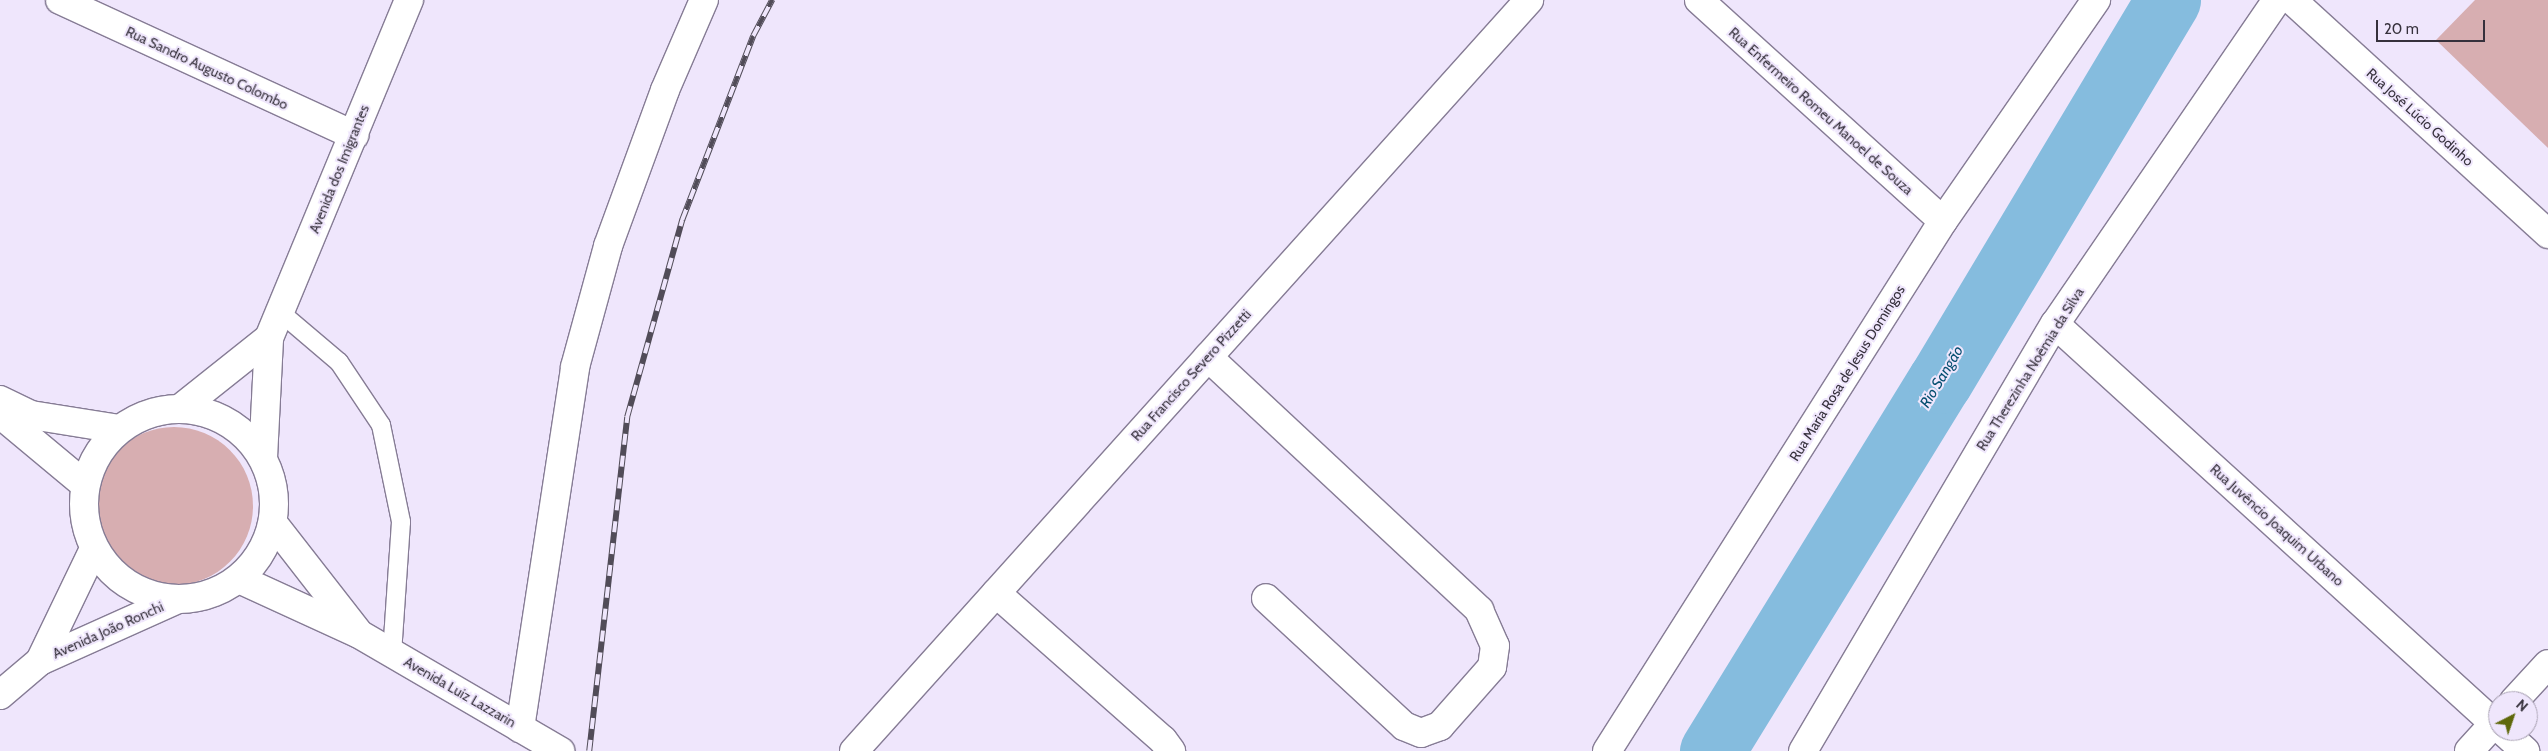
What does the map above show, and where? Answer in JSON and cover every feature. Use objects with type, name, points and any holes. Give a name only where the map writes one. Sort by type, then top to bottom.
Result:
[{"type":"street","name":"Rua Sandro Augusto Colombo","points":[[60,0],[354,136]]},
{"type":"street","name":"Avenida dos Imigrantes","points":[[263,458],[269,338],[354,136],[408,0]]},
{"type":"street","points":[[520,728],[575,367],[608,246],[665,90],[704,0]]},
{"type":"street","name":"Rua Francisco Severo Pizzetti","points":[[854,751],[1529,0]]},
{"type":"street","name":"Rua Enfermeiro Romeu Manoel de Souza","points":[[1699,0],[1944,222]]},
{"type":"street","name":"Rua Maria Rosa de Jesus Domingos","points":[[1607,751],[1944,222],[2096,0]]},
{"type":"street","name":"Rua Therezinha Noêmia da Silva","points":[[1803,751],[2056,324],[2277,0]]},
{"type":"street","name":"Rua José Lúcio Godinho","points":[[2292,0],[2548,234]]},
{"type":"street","name":"Rua Juvêncio Joaquim Urbano","points":[[2056,324],[2488,716]]},
{"type":"street","name":"Avenida dos Imigrantes","points":[[181,408],[269,338]]},
{"type":"street","points":[[1208,357],[1479,610],[1495,646],[1492,667],[1440,726],[1421,733],[1404,726],[1266,598]]},
{"type":"street","points":[[0,400],[31,415],[118,429]]},
{"type":"street","points":[[181,408],[214,414],[242,432],[263,458],[274,490],[273,523],[261,554],[239,579],[209,595],[176,600],[144,593],[115,575],[94,549],[83,518],[84,484],[96,453],[118,429],[148,413],[181,408]]},
{"type":"street","points":[[0,414],[84,484]]},
{"type":"street","name":"Avenida Luiz Lazzarin","points":[[273,523],[359,634]]},
{"type":"street","name":"Avenida João Ronchi","points":[[40,661],[94,549]]},
{"type":"street","name":"Avenida Luiz Lazzarin","points":[[239,579],[359,634],[560,751]]},
{"type":"street","points":[[996,593],[1163,740],[1171,751]]},
{"type":"street","name":"Avenida João Ronchi","points":[[0,695],[40,661],[176,600]]},
{"type":"street","points":[[2523,691],[2548,664]]},
{"type":"street","points":[[2469,751],[2488,734]]},
{"type":"street","name":"Rua Juvêncio Joaquim Urbano","points":[[2515,741],[2525,751]]},
{"type":"lane","points":[[280,312],[339,362],[381,425],[401,522],[392,653]]},
{"type":"shaded area","points":[[2475,0],[2548,0],[2548,148],[2436,40]]},
{"type":"shaded area","points":[[174,427],[204,433],[218,440],[230,450],[240,462],[247,476],[253,506],[247,536],[240,550],[230,562],[218,572],[204,579],[174,585],[144,579],[130,572],[118,562],[108,550],[101,536],[95,506],[101,476],[108,462],[118,450],[130,440],[144,433]]},
{"type":"waterway","name":"Rio Sangão","points":[[1712,751],[1940,381],[2168,0]]},
{"type":"railway","points":[[589,751],[627,417],[682,220],[753,36],[772,0]]}]
